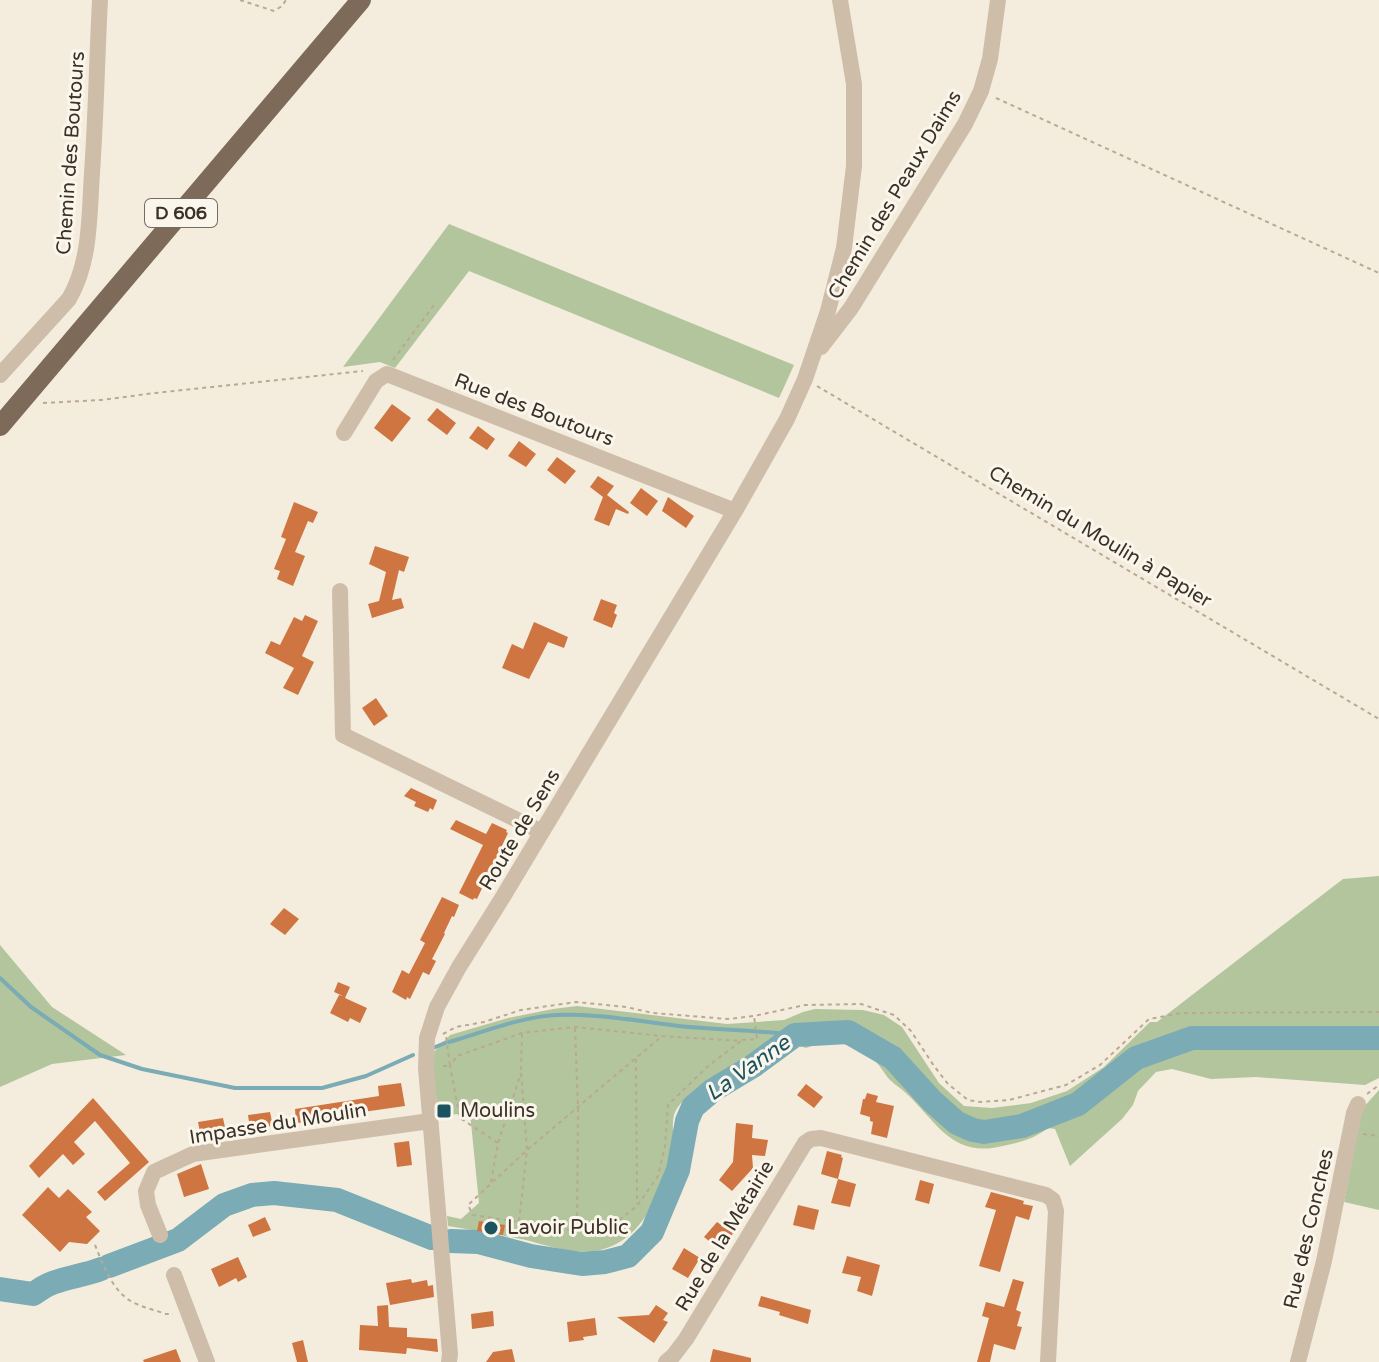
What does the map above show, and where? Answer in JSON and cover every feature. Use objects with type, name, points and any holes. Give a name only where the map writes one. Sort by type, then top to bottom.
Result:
[{"type":"main road","name":"D 606","points":[[0,426],[361,0]]},
{"type":"street","name":"Chemin des Boutours","points":[[0,375],[69,299],[83,269],[92,182],[100,0]]},
{"type":"street","points":[[813,358],[844,248],[854,166],[854,84],[840,0]]},
{"type":"street","name":"Chemin des Peaux Daims","points":[[813,358],[851,308],[965,124],[981,91],[990,59],[998,0]]},
{"type":"street","name":"Route de Sens","points":[[449,1362],[425,1056],[437,1007],[735,511],[787,419],[813,358]]},
{"type":"street","points":[[344,433],[376,381],[384,375]]},
{"type":"street","name":"Rue des Boutours","points":[[384,375],[735,511]]},
{"type":"street","points":[[340,591],[343,735],[542,832]]},
{"type":"street","name":"Rue des Conches","points":[[1298,1362],[1324,1261],[1358,1104]]},
{"type":"street","name":"Impasse du Moulin","points":[[160,1235],[146,1191],[154,1172],[193,1154],[430,1121]]},
{"type":"street","name":"Rue de la Métairie","points":[[666,1362],[686,1339],[805,1143],[821,1138],[1035,1192],[1053,1200],[1056,1211],[1048,1362]]},
{"type":"street","points":[[174,1275],[207,1362]]},
{"type":"path","points":[[240,0],[274,11],[286,0]]},
{"type":"path","points":[[981,91],[1379,273]]},
{"type":"path","points":[[42,403],[101,400],[369,371],[384,375],[434,305]]},
{"type":"path","name":"Chemin du Moulin à Papier","points":[[805,379],[1379,719]]},
{"type":"path","points":[[427,1038],[521,1010],[576,1002],[728,1019],[805,1005],[861,1004],[894,1015],[911,1031],[948,1084],[968,1100],[980,1102],[1009,1100],[1066,1085],[1100,1065],[1149,1019],[1182,1013],[1379,1012]]},
{"type":"path","points":[[450,1066],[457,1056],[522,1033],[575,1027],[662,1036],[741,1041],[757,1039],[754,1016]]},
{"type":"path","points":[[575,1027],[577,1231]]},
{"type":"path","points":[[446,1033],[460,1118],[498,1143]]},
{"type":"path","points":[[519,1223],[527,1150],[521,1072],[522,1033]]},
{"type":"path","points":[[662,1036],[527,1150],[468,1205],[473,1215],[577,1231],[605,1231],[637,1206],[658,1176],[665,1146],[668,1105],[707,1067],[741,1041]]},
{"type":"path","points":[[636,1058],[637,1206]]},
{"type":"path","points":[[490,1185],[498,1143],[521,1072]]},
{"type":"path","points":[[95,1245],[109,1277],[130,1300],[166,1314],[190,1316]]},
{"type":"green space","points":[[449,224],[794,365],[779,398],[469,271],[395,368],[380,362],[343,367]]},
{"type":"green space","points":[[1379,876],[1379,1078],[1365,1085],[1256,1077],[1211,1079],[1172,1069],[1156,1072],[1138,1091],[1133,1105],[1122,1119],[1070,1166],[1055,1129],[1048,1128],[1027,1140],[1003,1146],[971,1147],[948,1136],[889,1079],[876,1062],[859,1049],[833,1043],[806,1048],[778,1038],[710,1079],[678,1107],[673,1122],[673,1149],[658,1193],[642,1221],[620,1242],[590,1252],[573,1251],[448,1226],[447,1216],[461,1219],[479,1203],[470,1113],[438,1116],[432,1054],[450,1035],[508,1018],[577,1006],[727,1024],[784,1020],[815,1009],[863,1010],[884,1015],[902,1027],[939,1083],[964,1106],[992,1108],[1031,1103],[1067,1091],[1104,1067],[1150,1022],[1157,1022],[1343,879]]},
{"type":"green space","points":[[0,945],[52,1007],[126,1055],[52,1064],[0,1087]]},
{"type":"green space","points":[[1379,1090],[1379,1210],[1344,1202],[1362,1109]]},
{"type":"building","points":[[392,404],[411,418],[392,442],[374,428]]},
{"type":"building","points":[[437,408],[456,423],[447,435],[427,420]]},
{"type":"building","points":[[478,426],[495,439],[487,450],[469,438]]},
{"type":"building","points":[[519,441],[536,454],[526,467],[508,456]]},
{"type":"building","points":[[557,457],[576,471],[565,484],[547,470]]},
{"type":"building","points":[[598,476],[614,486],[607,495],[629,512],[616,509],[609,526],[594,520],[603,497],[590,487]]},
{"type":"building","points":[[641,488],[658,501],[647,516],[630,503]]},
{"type":"building","points":[[668,497],[694,516],[686,528],[662,511]]},
{"type":"building","points":[[294,502],[318,512],[313,523],[308,521],[295,552],[305,556],[293,586],[277,579],[280,571],[274,569],[286,539],[281,537]]},
{"type":"building","points":[[375,546],[409,557],[404,572],[399,570],[392,600],[401,598],[404,608],[372,618],[368,604],[379,601],[386,572],[369,564]]},
{"type":"building","points":[[601,599],[617,605],[612,628],[593,620]]},
{"type":"building","points":[[305,615],[318,621],[302,656],[314,662],[298,695],[283,688],[294,668],[265,653],[271,641],[280,645],[294,617],[302,621]]},
{"type":"building","points":[[534,622],[568,637],[564,648],[548,642],[529,679],[502,668],[512,644],[523,649]]},
{"type":"building","points":[[376,698],[388,716],[374,726],[362,708]]},
{"type":"building","points":[[411,788],[437,800],[433,810],[430,808],[428,812],[414,806],[416,802],[404,796]]},
{"type":"building","points":[[456,820],[486,834],[492,823],[508,833],[477,899],[473,900],[459,893],[483,845],[450,829]]},
{"type":"building","points":[[442,897],[459,905],[432,959],[436,961],[429,975],[423,972],[410,999],[407,997],[406,1000],[392,992],[402,970],[409,974],[425,943],[420,940]]},
{"type":"building","points":[[284,908],[299,919],[285,935],[270,924]]},
{"type":"building","points":[[338,982],[350,987],[345,998],[367,1008],[360,1023],[350,1018],[348,1022],[330,1013],[339,995],[343,996],[334,992]]},
{"type":"building","points":[[401,1083],[405,1106],[363,1112],[355,1115],[355,1119],[312,1126],[312,1122],[296,1123],[295,1109],[379,1096],[378,1086]]},
{"type":"building","points":[[806,1084],[823,1097],[814,1108],[797,1095]]},
{"type":"building","points":[[867,1093],[878,1096],[876,1102],[894,1106],[887,1138],[871,1134],[873,1122],[870,1117],[860,1114]]},
{"type":"building","points":[[93,1098],[149,1162],[105,1201],[97,1192],[130,1163],[95,1121],[74,1142],[85,1154],[73,1165],[63,1154],[39,1178],[29,1166]]},
{"type":"building","points":[[270,1112],[273,1126],[250,1129],[248,1115]]},
{"type":"building","points":[[223,1118],[226,1132],[201,1137],[198,1122]]},
{"type":"building","points":[[736,1123],[753,1125],[752,1138],[768,1140],[765,1156],[752,1155],[753,1168],[732,1191],[719,1180],[733,1162]]},
{"type":"building","points":[[409,1141],[412,1165],[397,1167],[394,1143]]},
{"type":"building","points":[[827,1151],[842,1155],[838,1179],[821,1174]]},
{"type":"building","points":[[201,1164],[209,1189],[184,1197],[177,1174]]},
{"type":"building","points":[[838,1179],[856,1184],[850,1207],[831,1203]]},
{"type":"building","points":[[920,1180],[934,1184],[929,1204],[915,1200]]},
{"type":"building","points":[[48,1187],[59,1198],[68,1189],[92,1212],[86,1217],[100,1231],[87,1244],[69,1242],[60,1252],[22,1215]]},
{"type":"building","points":[[991,1192],[1033,1206],[1029,1220],[1016,1216],[1000,1272],[979,1266],[996,1210],[985,1207]]},
{"type":"building","points":[[798,1205],[819,1210],[814,1230],[793,1225]]},
{"type":"building","points":[[265,1217],[271,1230],[253,1237],[248,1225]]},
{"type":"building","name":"Lavoir Public","points":[[479,1221],[505,1225],[503,1235],[477,1231]]},
{"type":"building","points":[[717,1222],[733,1233],[728,1242],[720,1237],[714,1245],[704,1237]]},
{"type":"building","points":[[684,1248],[700,1258],[688,1278],[672,1269]]},
{"type":"building","points":[[847,1256],[880,1265],[872,1296],[857,1291],[861,1277],[842,1273]]},
{"type":"building","points":[[238,1257],[247,1277],[238,1282],[236,1278],[219,1287],[211,1269]]},
{"type":"building","points":[[411,1279],[412,1283],[427,1280],[428,1286],[433,1285],[434,1297],[390,1305],[386,1283]]},
{"type":"building","points":[[1013,1279],[1024,1282],[1016,1310],[1021,1312],[1017,1326],[1022,1327],[1015,1350],[994,1344],[990,1362],[977,1362],[989,1318],[982,1316],[986,1302],[1004,1307]]},
{"type":"building","points":[[761,1296],[811,1310],[808,1324],[758,1306]]},
{"type":"building","points":[[388,1305],[389,1327],[407,1328],[407,1337],[437,1339],[438,1352],[407,1348],[406,1354],[359,1350],[360,1325],[378,1326],[377,1306]]},
{"type":"building","points":[[656,1305],[668,1313],[663,1320],[668,1322],[654,1343],[617,1317],[649,1315]]},
{"type":"building","points":[[493,1311],[494,1326],[472,1329],[471,1314]]},
{"type":"building","points":[[595,1318],[597,1335],[569,1342],[567,1322]]},
{"type":"building","points":[[303,1340],[308,1362],[297,1362],[292,1343]]},
{"type":"building","points":[[176,1349],[181,1362],[143,1360]]},
{"type":"building","points":[[512,1349],[515,1362],[486,1362],[493,1352]]},
{"type":"building","points":[[713,1349],[751,1358],[751,1362],[710,1362]]},
{"type":"waterway","points":[[0,978],[31,1007],[100,1055],[142,1069],[235,1088],[322,1088],[366,1076],[413,1055]]},
{"type":"waterway","points":[[449,1042],[516,1022],[556,1015],[602,1016],[679,1026],[795,1035]]},
{"type":"waterway","name":"La Vanne","points":[[451,1241],[478,1242],[531,1256],[582,1264],[628,1256],[652,1232],[678,1170],[687,1121],[693,1107],[795,1035],[848,1032],[893,1058],[957,1123],[984,1132],[1022,1126],[1078,1104],[1136,1058],[1192,1038],[1379,1038]]},
{"type":"waterway","points":[[433,1048],[445,1043]]},
{"type":"waterway","name":"La Vanne","points":[[109,1266],[178,1240],[224,1205],[252,1195],[274,1193],[337,1200],[432,1238]]},
{"type":"waterway","name":"La Vanne","points":[[0,1289],[33,1294],[56,1281],[101,1269]]},
{"type":"place","name":"Moulins","points":[[444,1111]]},
{"type":"place","name":"Lavoir Public","points":[[491,1228]]}]
